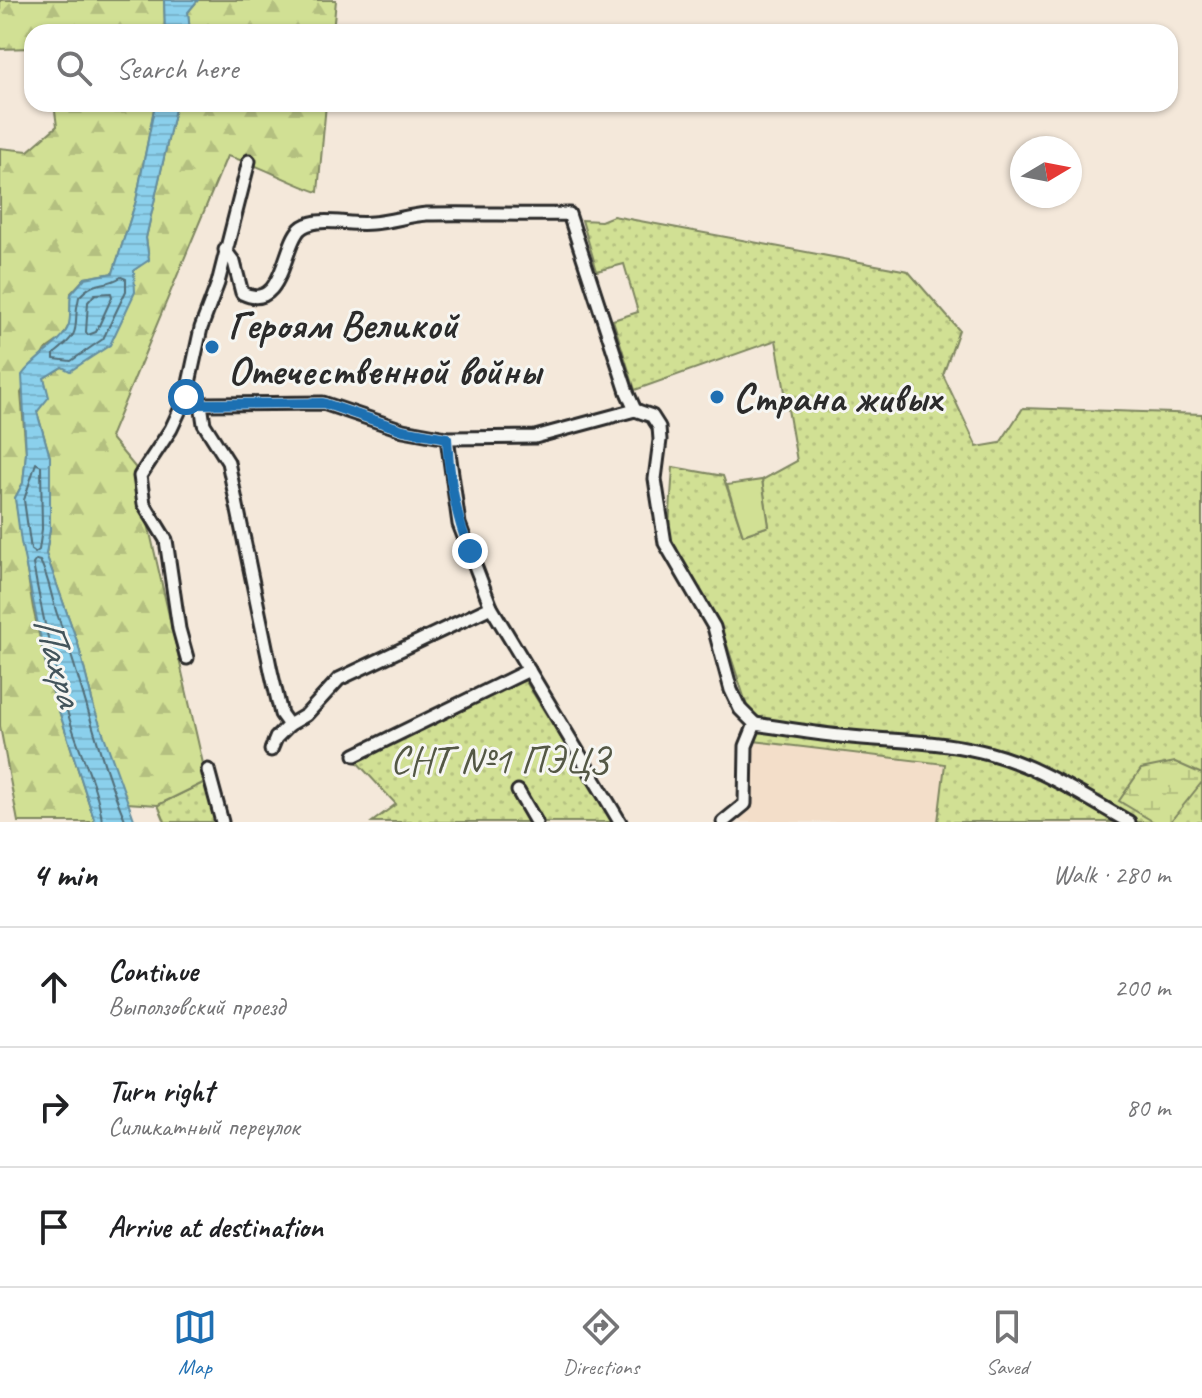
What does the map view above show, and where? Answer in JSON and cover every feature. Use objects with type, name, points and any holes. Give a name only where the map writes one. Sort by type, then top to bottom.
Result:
[{"type":"street","points":[[187,658],[179,629],[166,540],[144,504],[140,476],[171,429],[186,397],[201,328],[218,283],[249,161]]},
{"type":"street","points":[[225,250],[234,262],[242,293],[249,297],[261,295],[272,288],[297,232],[303,226],[317,222],[373,223],[428,214],[569,214],[635,410]]},
{"type":"street","points":[[186,397],[201,404],[323,403],[403,430],[447,438],[535,437],[635,410],[652,416],[659,427],[655,479],[665,543],[714,627],[731,690],[740,709],[755,724],[981,751],[1034,770],[1074,789],[1129,822]]},
{"type":"street","points":[[201,404],[204,424],[228,462],[271,671],[281,714],[289,725]]},
{"type":"street","points":[[447,438],[459,524],[491,607],[620,822]]},
{"type":"street","points":[[271,750],[276,738],[289,725],[306,715],[339,679],[491,607]]},
{"type":"street","points":[[355,755],[529,670]]},
{"type":"street","points":[[723,822],[745,804],[746,746],[755,724]]},
{"type":"street","points":[[208,770],[222,822]]},
{"type":"street","points":[[518,791],[536,822]]},
{"type":"shaded area","points":[[745,740],[946,764],[938,822],[739,822],[737,818],[747,805]]},
{"type":"green space","points":[[0,0],[164,0],[165,24],[24,24],[24,48],[0,49]]},
{"type":"green space","points":[[198,0],[336,0],[334,24],[189,24],[188,12]]},
{"type":"green space","points":[[55,112],[153,112],[136,201],[113,273],[85,278],[71,293],[70,323],[62,338],[45,350],[21,393],[26,453],[23,483],[15,498],[33,608],[50,683],[95,822],[18,822],[0,726],[0,148],[28,151],[57,126]]},
{"type":"green space","points":[[174,112],[325,112],[318,192],[227,156],[110,437],[135,467],[207,781],[158,805],[126,803],[94,708],[78,644],[46,554],[50,529],[50,457],[37,412],[48,397],[44,378],[62,367],[134,270],[149,259],[146,238]]},
{"type":"green space","points":[[613,216],[908,271],[959,330],[943,375],[977,447],[1000,443],[1023,408],[1202,414],[1202,822],[938,822],[945,764],[745,740],[747,706],[726,642],[668,541],[673,467],[723,476],[743,535],[769,526],[762,480],[797,461],[776,340],[635,390],[613,320],[638,312],[624,264],[597,271],[582,220],[601,221]]},
{"type":"green space","points":[[762,480],[769,526],[743,535],[727,485]]},
{"type":"green space","name":"СНТ №1 ПЭЦЗ","points":[[523,677],[613,822],[372,822],[396,804],[354,759]]},
{"type":"green space","points":[[1175,762],[1202,774],[1202,782],[1170,822],[1154,822],[1119,801],[1141,769]]},
{"type":"green space","points":[[207,781],[218,822],[165,822],[158,805]]},
{"type":"water","points":[[164,0],[198,0],[188,12],[189,24],[165,24]]},
{"type":"water","name":"Пахра","points":[[153,112],[174,112],[146,238],[149,260],[134,270],[135,292],[110,345],[70,371],[62,367],[44,378],[49,397],[37,412],[50,457],[50,529],[46,554],[78,644],[94,708],[135,822],[95,822],[50,683],[21,542],[15,498],[23,483],[26,453],[22,375],[65,333],[70,319],[71,294],[85,278],[113,273],[136,201]]},
{"type":"place","name":"Героям Великой Отечественной войны","points":[[212,347]]},
{"type":"place","name":"Страна живых","points":[[717,397]]},
{"type":"route","points":[[186,397],[201,404],[323,403],[403,430],[447,438],[459,524],[470,551]]}]
